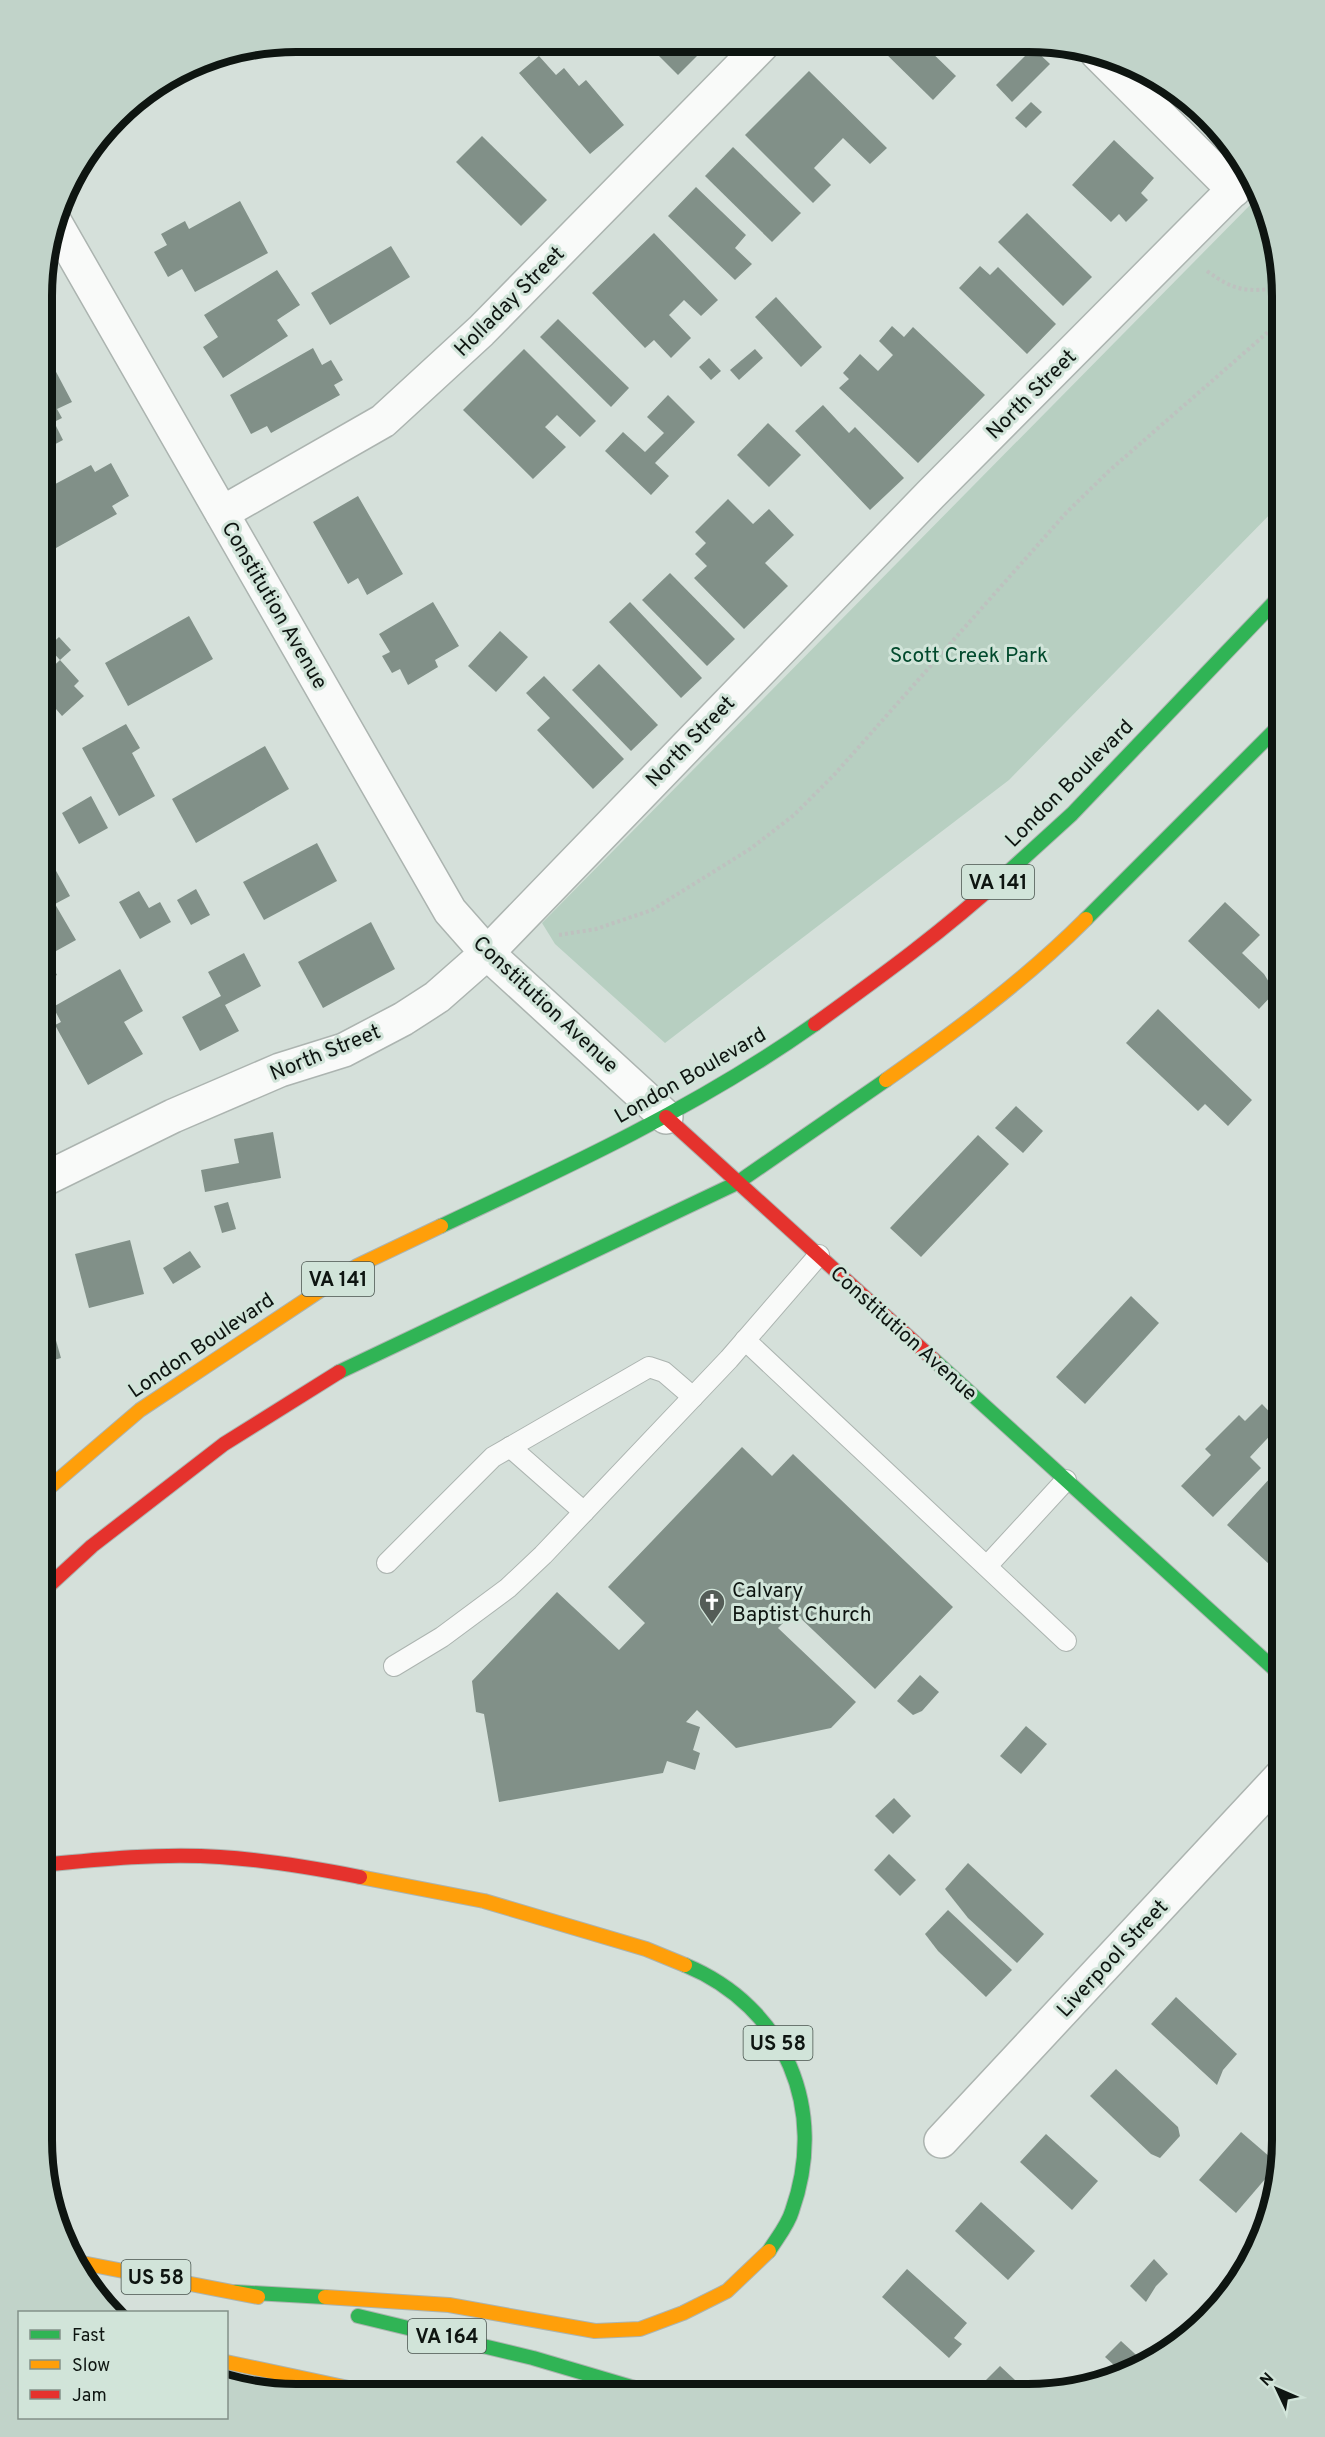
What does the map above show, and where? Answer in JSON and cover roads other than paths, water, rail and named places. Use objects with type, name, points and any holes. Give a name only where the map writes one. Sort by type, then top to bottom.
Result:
[{"type":"main road","name":"London Boulevard","points":[[52,1485],[140,1410],[357,1266],[536,1182],[666,1117],[775,1052],[897,965],[978,900],[1072,814],[1273,603]]},
{"type":"main road","points":[[52,1583],[92,1546],[224,1444],[328,1377],[737,1183],[963,1026],[1051,954],[1273,732]]},
{"type":"main road","name":"Constitution Avenue","points":[[666,1117],[1273,1669]]},
{"type":"main road","name":"US 58","points":[[52,1864],[117,1857],[220,1857],[322,1870],[484,1901],[646,1948],[709,1975],[754,2012],[784,2052],[801,2094],[806,2134],[801,2177],[792,2213],[766,2256],[727,2291],[682,2313],[640,2329],[595,2331],[449,2306],[235,2292],[86,2264]]},
{"type":"main road","name":"VA 164","points":[[235,2292],[481,2344],[621,2384]]},
{"type":"main road","points":[[228,2362],[330,2384]]},
{"type":"street","name":"Holladay Street","points":[[222,513],[383,421],[481,331],[755,52]]},
{"type":"street","points":[[1113,68],[1242,182]]},
{"type":"street","name":"North Street","points":[[52,1169],[280,1070],[344,1050],[394,1025],[437,997],[487,953],[914,511],[1242,182]]},
{"type":"street","name":"Constitution Avenue","points":[[61,233],[450,911],[487,953],[666,1117]]},
{"type":"street","name":"Liverpool Street","points":[[941,2141],[1273,1784]]},
{"type":"lane","points":[[394,1665],[442,1637],[508,1588],[543,1555],[693,1397],[819,1256]]},
{"type":"lane","points":[[745,1340],[1066,1641]]},
{"type":"lane","points":[[387,1563],[493,1457],[649,1367],[664,1372],[693,1397]]},
{"type":"lane","points":[[510,1447],[584,1512]]},
{"type":"lane","points":[[987,1566],[1066,1480]]},
{"type":"place","name":"Calvary Baptist Church","points":[[712,1625]]},
{"type":"park label","name":"Scott Creek Park","points":[[969,655]]}]
